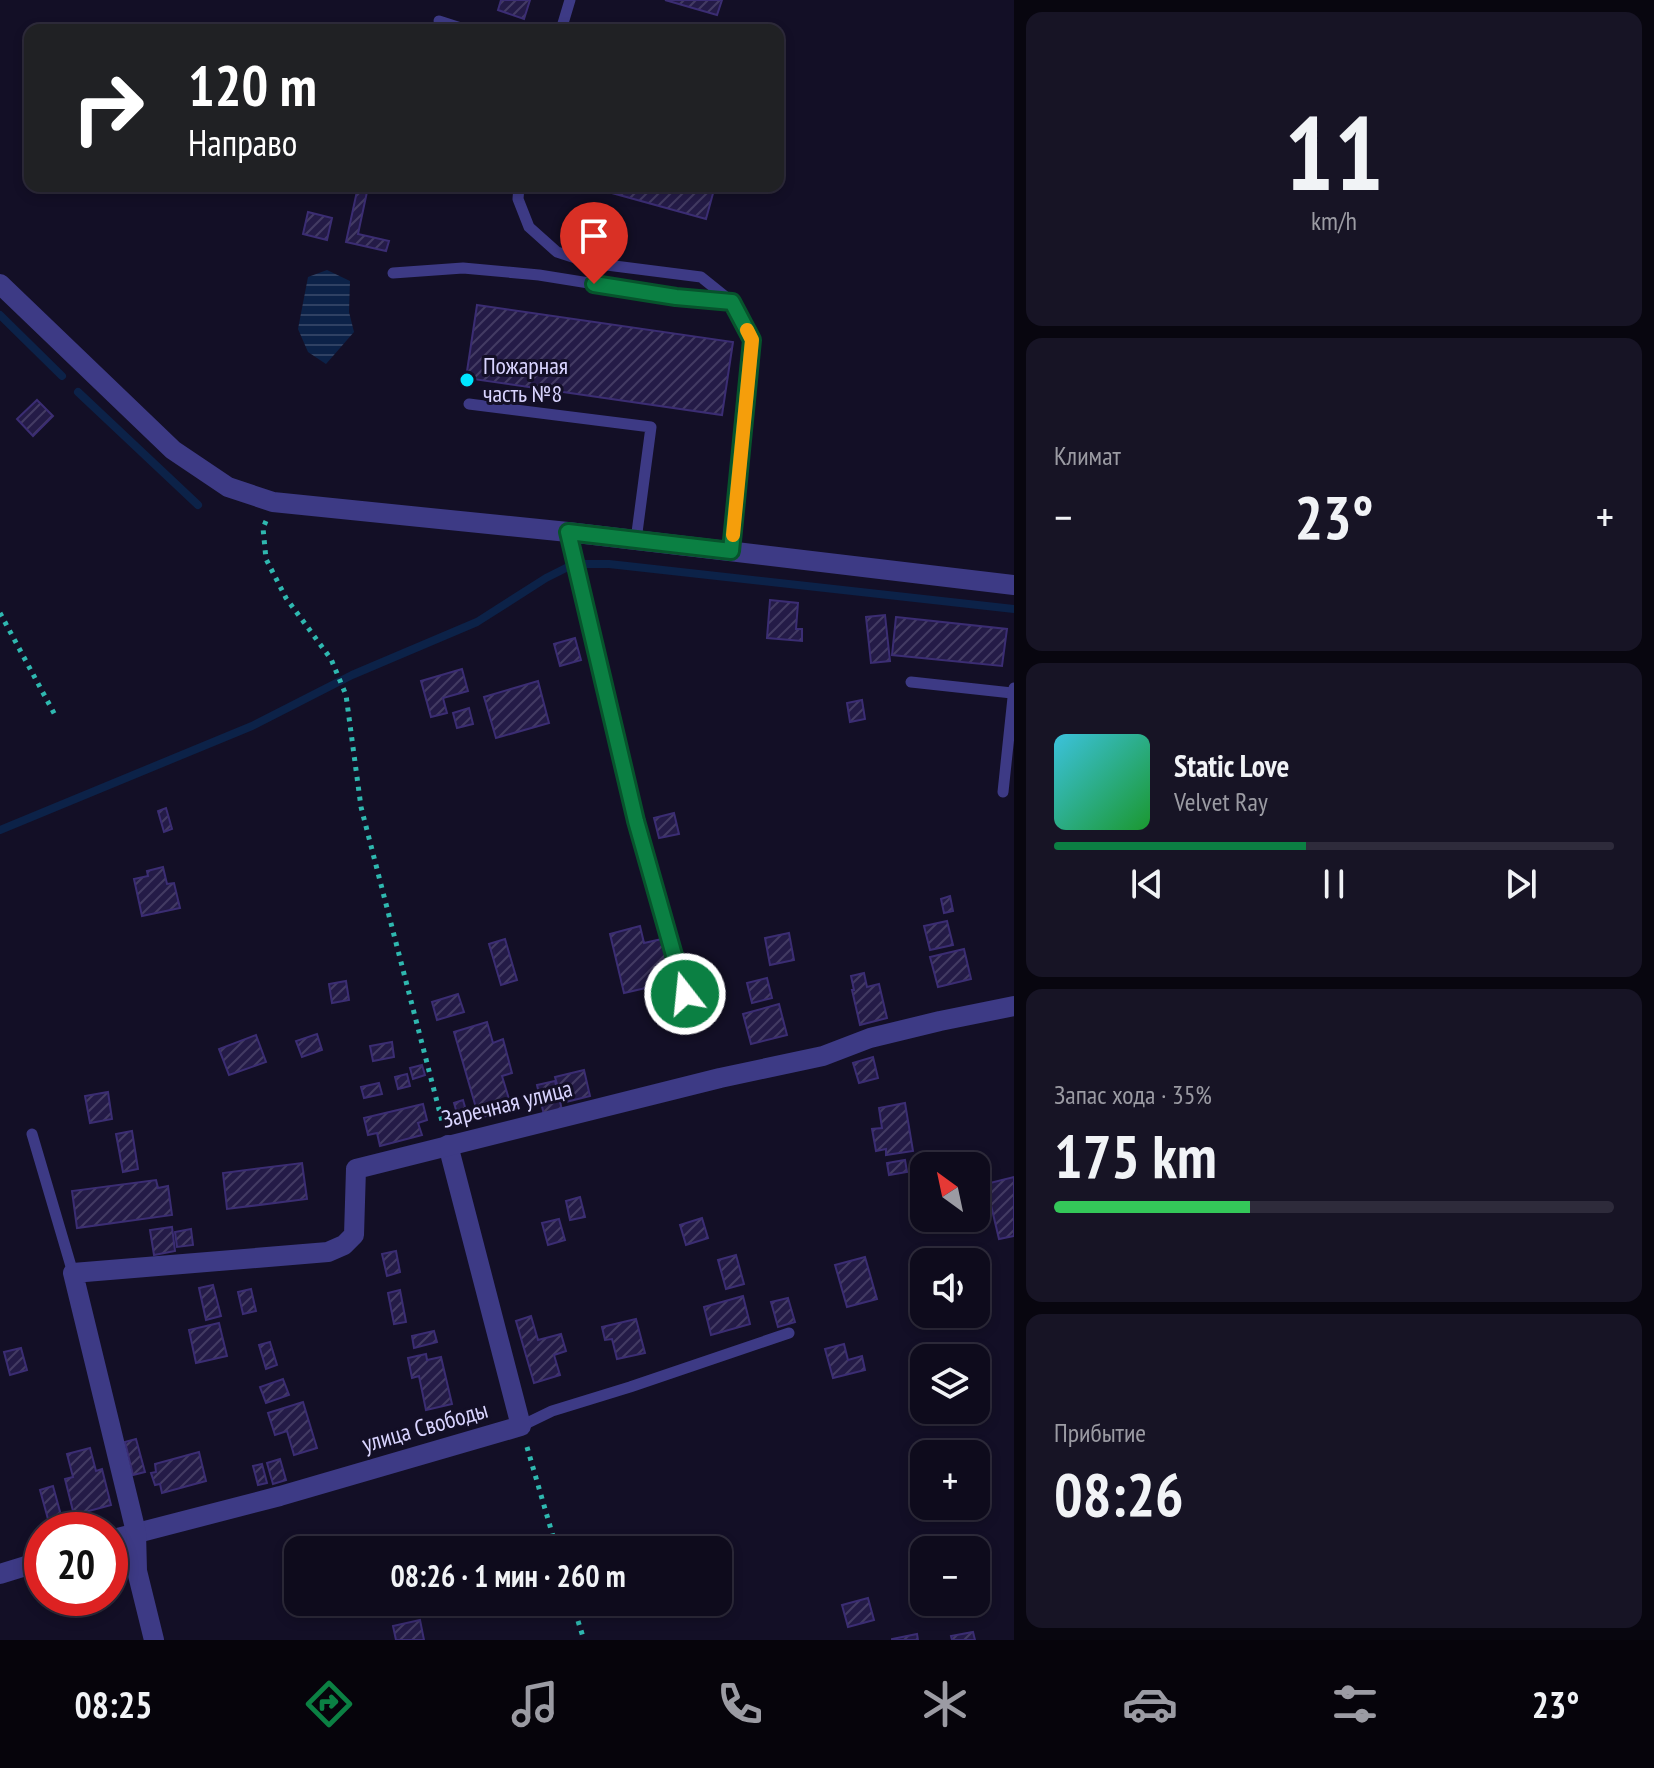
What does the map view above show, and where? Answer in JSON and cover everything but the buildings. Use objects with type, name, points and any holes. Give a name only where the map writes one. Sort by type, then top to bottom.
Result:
[{"type":"street","points":[[0,284],[173,450],[228,487],[273,502],[568,532],[1014,585]]},
{"type":"street","name":"Заречная улица","points":[[73,1273],[328,1252],[344,1245],[354,1235],[356,1169],[720,1078],[823,1056],[884,1034],[1014,1006]]},
{"type":"street","name":"улица Свободы","points":[[128,1534],[280,1496],[521,1426],[448,1145]]},
{"type":"street","points":[[73,1273],[136,1532],[137,1571],[154,1640]]},
{"type":"street","points":[[0,1574],[24,1567]]},
{"type":"lane","points":[[563,24],[570,0]]},
{"type":"lane","points":[[439,21],[448,24]]},
{"type":"lane","points":[[519,192],[518,199],[529,227],[557,252],[591,263],[701,277],[732,302],[752,340],[731,551]]},
{"type":"lane","points":[[393,273],[463,268],[539,275],[676,297],[732,302]]},
{"type":"lane","points":[[469,404],[651,427],[636,540]]},
{"type":"lane","points":[[568,532],[636,821],[685,994]]},
{"type":"lane","points":[[911,682],[1013,691],[1003,792]]},
{"type":"lane","points":[[32,1134],[73,1273]]},
{"type":"lane","points":[[521,1426],[552,1411],[789,1333]]},
{"type":"path","points":[[273,502],[263,528],[266,559],[286,598],[331,659],[346,695],[361,807],[448,1145]]},
{"type":"path","points":[[0,613],[55,715]]},
{"type":"path","points":[[521,1426],[553,1536]]},
{"type":"path","points":[[576,1616],[584,1640]]},
{"type":"water","points":[[327,270],[350,281],[349,312],[354,332],[326,364],[308,352],[298,329],[308,277]]},
{"type":"waterway","points":[[0,315],[62,376]]},
{"type":"waterway","points":[[78,392],[198,505]]},
{"type":"waterway","points":[[585,564],[609,564],[1014,609]]},
{"type":"waterway","points":[[0,830],[252,726],[352,675],[477,622],[568,567]]},
{"type":"slow traffic","points":[[733,535],[752,340],[747,330]]},
{"type":"place","name":"Пожарная часть №8","points":[[467,380]]},
{"type":"route","points":[[594,284],[732,302],[752,340],[731,551],[568,532],[636,821],[685,994]]}]
